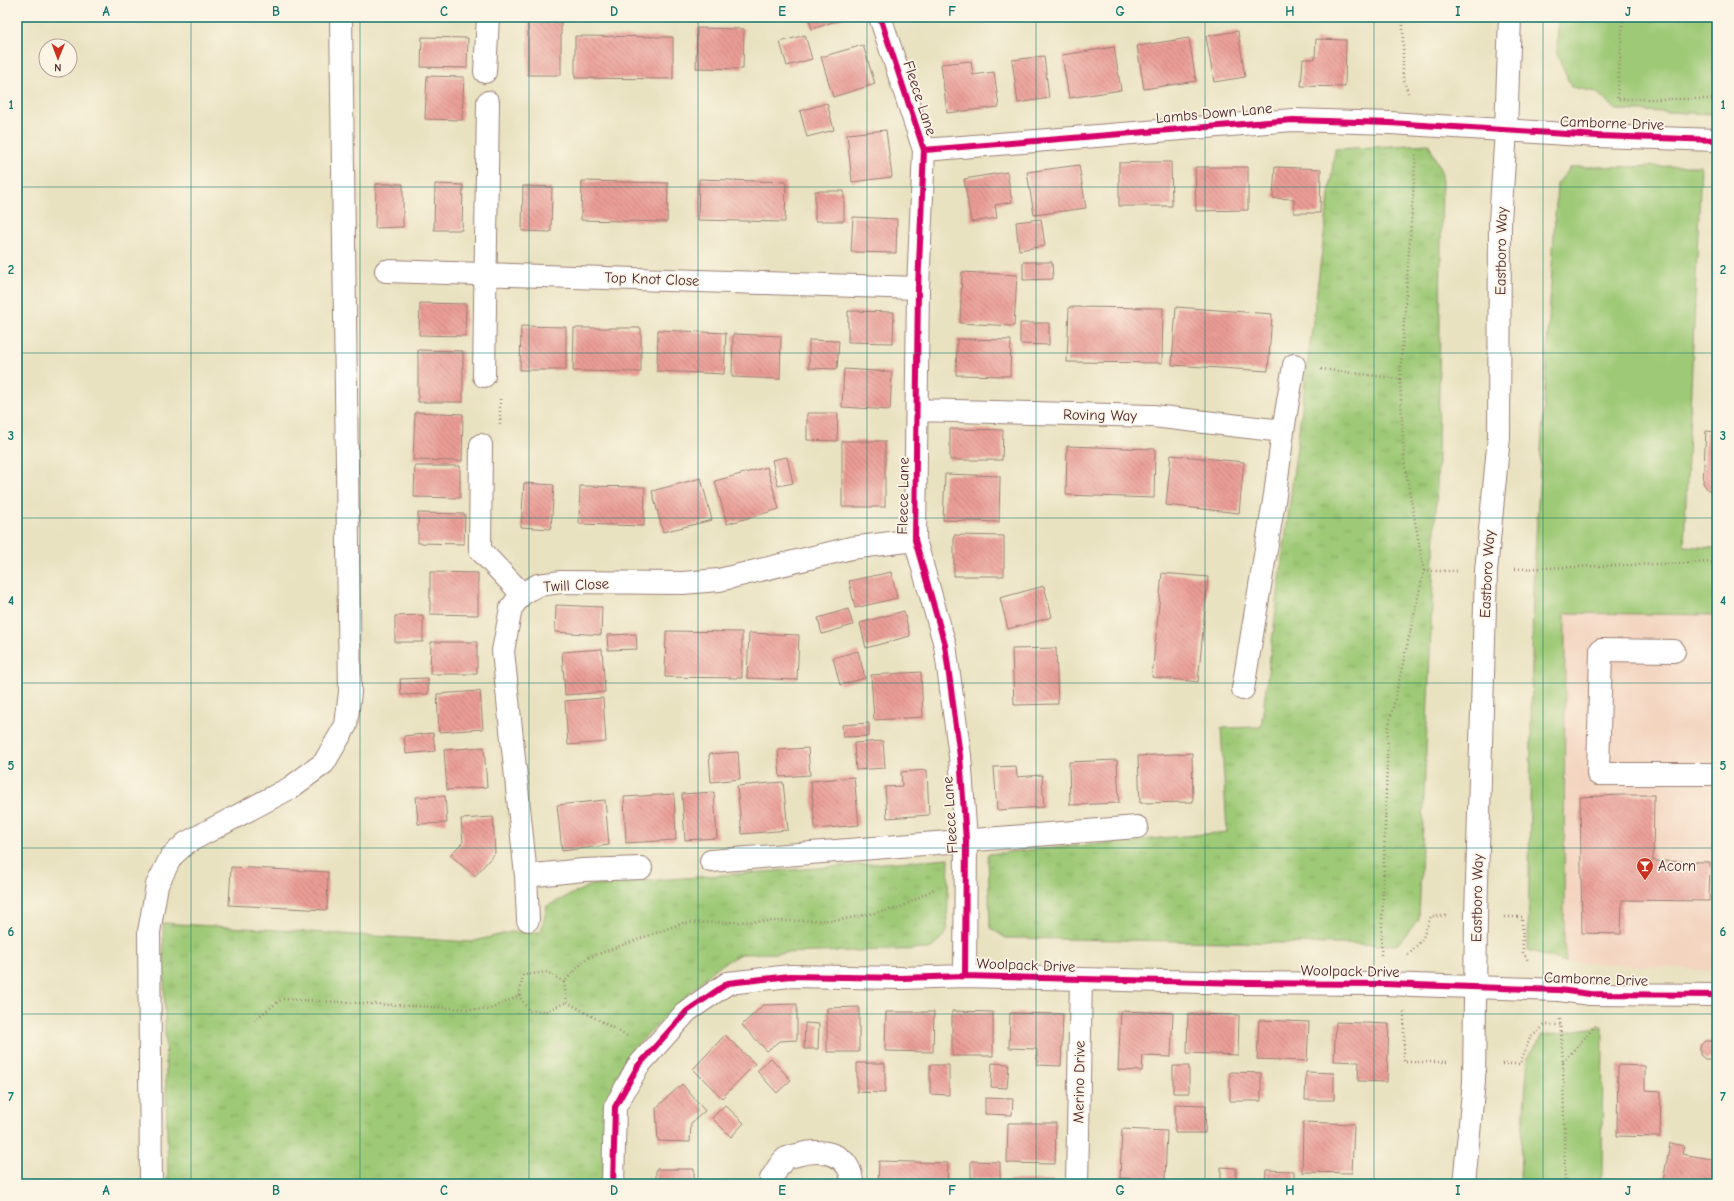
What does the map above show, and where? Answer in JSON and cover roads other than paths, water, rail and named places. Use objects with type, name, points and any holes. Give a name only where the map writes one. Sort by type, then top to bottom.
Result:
[{"type":"street","points":[[150,1184],[149,932],[157,885],[171,857],[186,843],[290,788],[324,763],[346,725],[350,692],[341,17]]},
{"type":"street","points":[[485,72],[488,17]]},
{"type":"street","name":"Fleece Lane","points":[[880,17],[924,150],[918,288],[915,540],[945,645],[960,756],[966,840],[965,976]]},
{"type":"street","name":"Eastboro Way","points":[[1470,1132],[1474,1082],[1475,988],[1486,570],[1499,437],[1500,221],[1506,131],[1510,17]]},
{"type":"street","points":[[484,376],[488,102]]},
{"type":"street","name":"Lambs Down Lane","points":[[924,150],[1293,120],[1418,125],[1506,131]]},
{"type":"street","name":"Camborne Drive","points":[[1506,131],[1717,140]]},
{"type":"street","name":"Top Knot Close","points":[[386,271],[918,288]]},
{"type":"street","points":[[1243,689],[1275,495],[1283,431],[1294,365]]},
{"type":"street","name":"Roving Way","points":[[917,410],[1153,416],[1283,431]]},
{"type":"street","points":[[481,445],[480,550],[522,594]]},
{"type":"street","name":"Twill Close","points":[[528,920],[526,876],[503,651],[511,608],[522,594],[538,585],[561,582],[682,583],[719,580],[851,548],[915,540]]},
{"type":"street","points":[[1674,651],[1601,650],[1598,774],[1717,774]]},
{"type":"street","points":[[710,861],[1137,827]]},
{"type":"street","points":[[526,876],[583,870],[641,868]]},
{"type":"street","name":"Woolpack Drive","points":[[613,1184],[615,1108],[638,1066],[688,1012],[728,982],[790,976],[901,978],[965,976],[1245,983],[1384,984],[1475,988]]},
{"type":"street","name":"Merino Drive","points":[[1077,1184],[1081,979]]},
{"type":"street","name":"Camborne Drive","points":[[1475,988],[1717,996]]},
{"type":"street","points":[[1464,1184],[1470,1132]]},
{"type":"street","points":[[1470,1132],[1474,1184]]},
{"type":"street","points":[[771,1179],[785,1159],[804,1153],[829,1153],[844,1160],[852,1176],[852,1184]]},
{"type":"place","name":"Acorn","points":[[1645,881]]}]
